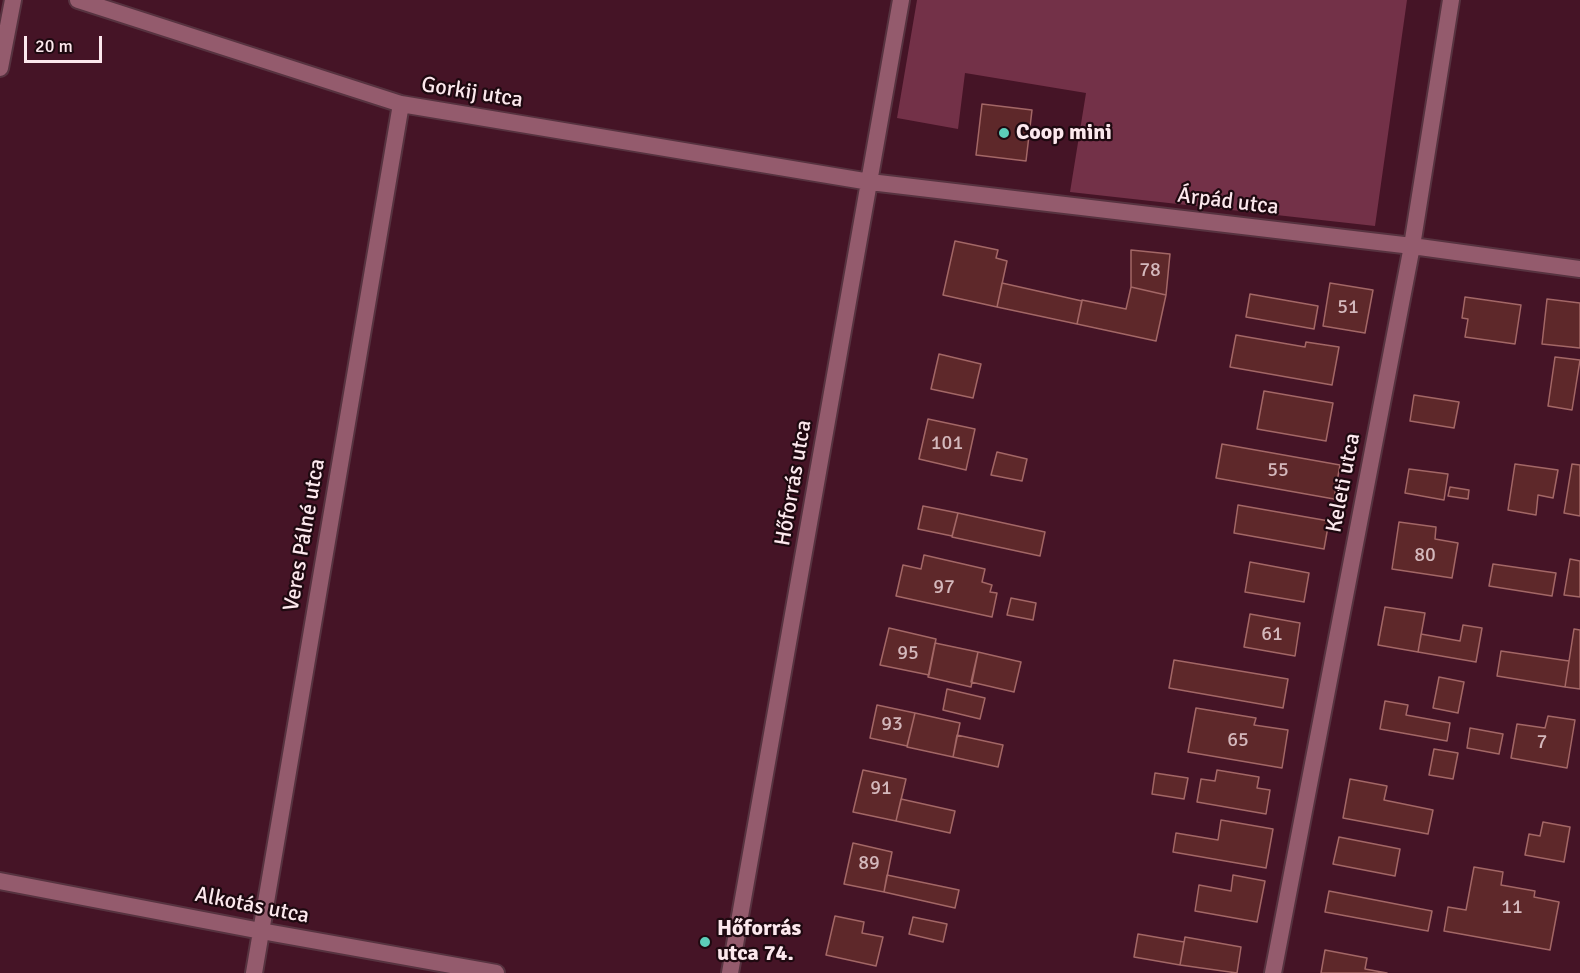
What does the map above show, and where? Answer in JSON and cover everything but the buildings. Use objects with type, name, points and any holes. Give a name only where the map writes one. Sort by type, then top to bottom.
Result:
[{"type":"street","points":[[0,68],[13,0]]},
{"type":"street","name":"Gorkij utca","points":[[78,0],[401,104],[870,182]]},
{"type":"street","name":"Hőforrás utca","points":[[730,973],[901,0]]},
{"type":"street","name":"Keleti utca","points":[[1273,973],[1412,246],[1451,0]]},
{"type":"street","name":"Veres Pálné utca","points":[[254,973],[401,104]]},
{"type":"street","name":"Árpád utca","points":[[870,182],[1412,246],[1580,269]]},
{"type":"street","name":"Alkotás utca","points":[[0,881],[496,973]]},
{"type":"shaded area","points":[[917,0],[1407,0],[1375,226],[1070,192],[1086,93],[965,73],[958,129],[897,118]]},
{"type":"place","name":"Coop mini","points":[[1004,133]]},
{"type":"place","name":"Hőforrás utca 74.","points":[[705,942]]}]
